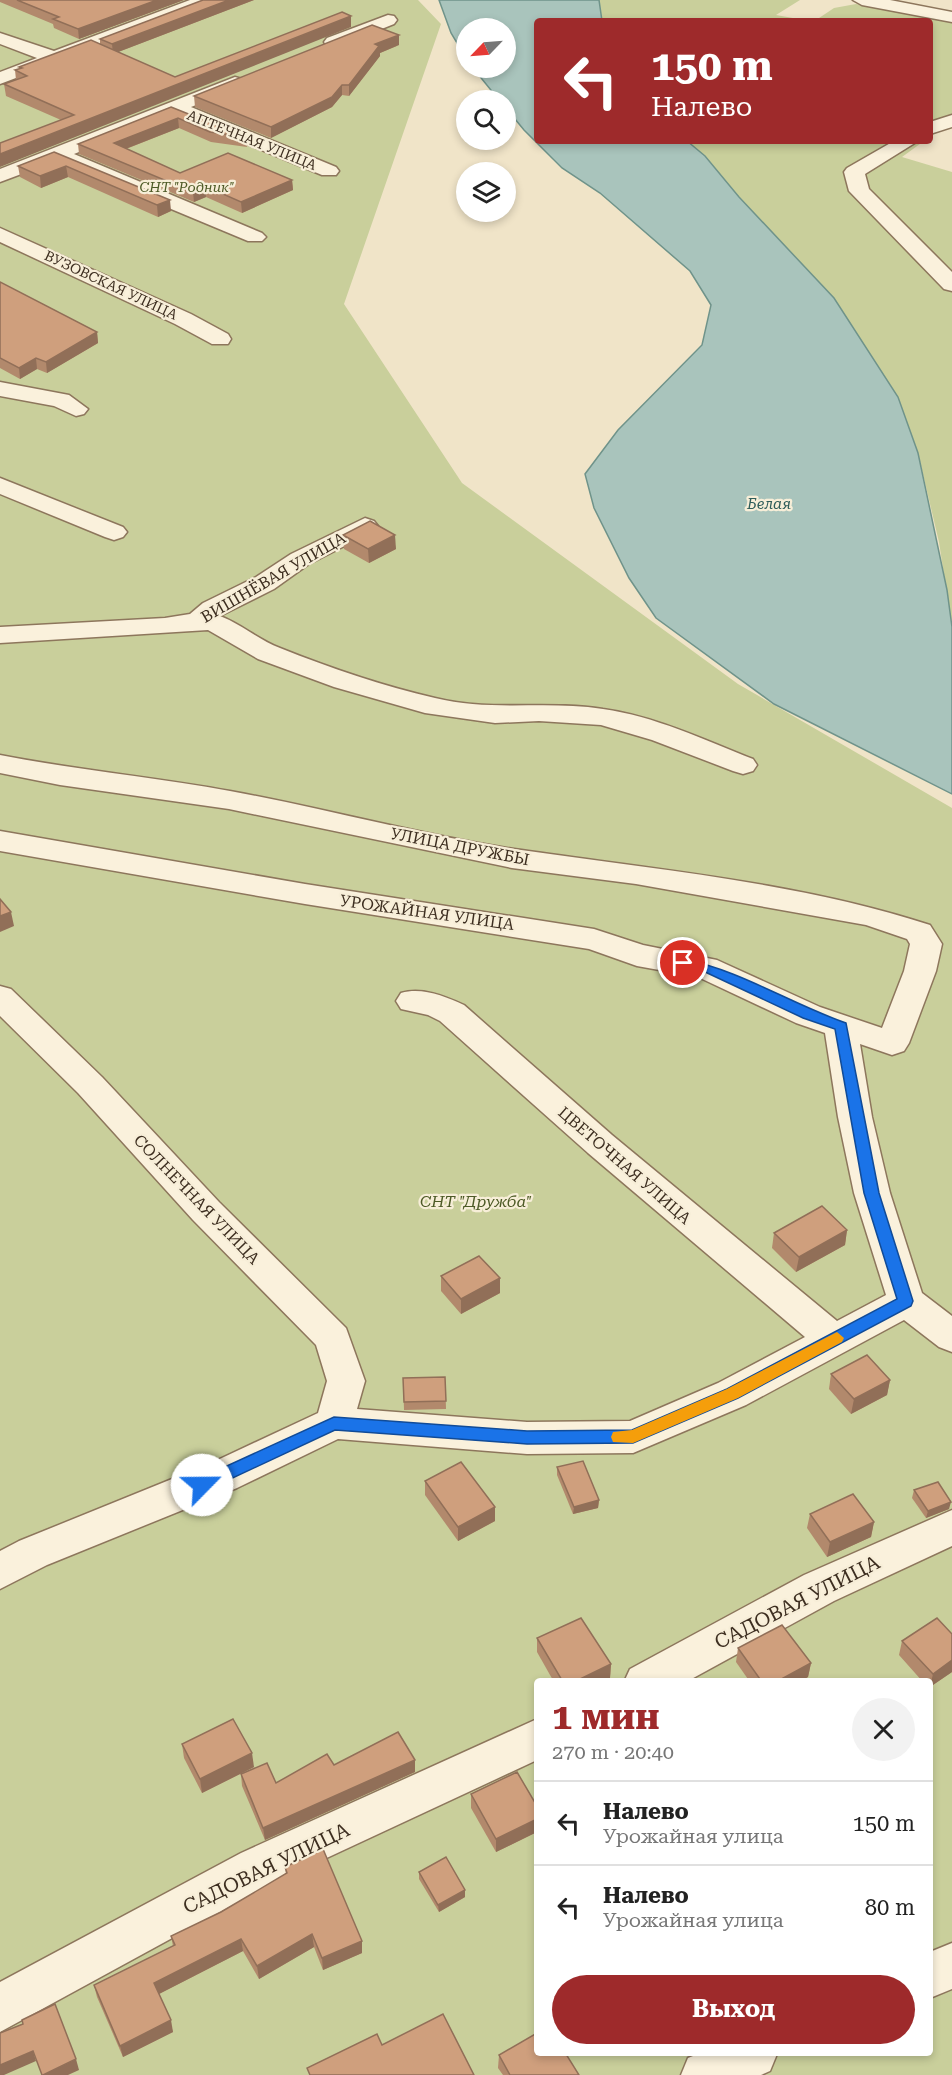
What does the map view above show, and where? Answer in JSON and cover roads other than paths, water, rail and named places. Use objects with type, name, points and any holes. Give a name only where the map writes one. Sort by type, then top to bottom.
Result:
[{"type":"street","points":[[0,78],[206,0]]},
{"type":"street","points":[[862,0],[952,17]]},
{"type":"street","points":[[313,51],[388,20]]},
{"type":"street","points":[[0,38],[53,57]]},
{"type":"street","points":[[0,176],[249,77]]},
{"type":"street","name":"АПТЕЧНАЯ УЛИЦА","points":[[175,108],[244,134],[329,171]]},
{"type":"street","points":[[933,127],[952,121]]},
{"type":"street","points":[[903,144],[854,172],[859,191],[952,284]]},
{"type":"street","points":[[57,154],[190,212],[255,237]]},
{"type":"street","name":"ВУЗОВСКАЯ УЛИЦА","points":[[0,234],[183,319],[220,339]]},
{"type":"street","points":[[0,389],[61,400],[76,409]]},
{"type":"street","points":[[0,485],[114,532]]},
{"type":"street","name":"ВИШНЁВАЯ УЛИЦА","points":[[0,635],[196,622],[213,609],[266,583],[300,560],[365,526]]},
{"type":"street","points":[[196,622],[213,622],[268,653],[386,695],[435,707],[495,715],[539,713],[603,717],[662,734],[743,765]]},
{"type":"street","name":"УЛИЦА ДРУЖБЫ","points":[[0,764],[60,776],[229,800],[512,858],[636,874],[859,914],[919,932],[926,944],[920,972],[892,1043]]},
{"type":"street","name":"УРОЖАЙНАЯ УЛИЦА","points":[[0,841],[305,894],[594,939],[637,955],[706,968],[808,1015],[892,1043]]},
{"type":"street","name":"СОЛНЕЧНАЯ УЛИЦА","points":[[0,997],[90,1085],[206,1211],[333,1338],[346,1381],[334,1423]]},
{"type":"street","name":"ЦВЕТОЧНАЯ УЛИЦА","points":[[412,1001],[435,1005],[452,1013],[600,1144],[834,1340]]},
{"type":"street","points":[[841,1026],[872,1193],[906,1301],[952,1337]]},
{"type":"street","points":[[5,1560],[223,1476],[334,1423],[527,1438],[633,1437],[732,1394],[906,1301]]},
{"type":"street","name":"САДОВАЯ УЛИЦА","points":[[652,1678],[819,1588],[952,1527]]},
{"type":"street","name":"САДОВАЯ УЛИЦА","points":[[0,2008],[257,1868],[534,1740]]},
{"type":"street","points":[[933,1974],[952,1965]]},
{"type":"street","points":[[705,2075],[748,2056]]},
{"type":"water","name":"Белая","points":[[439,0],[599,0],[602,18],[534,18],[534,140],[516,120],[516,90],[491,90],[481,78],[516,78],[516,18],[456,18],[456,41]]},
{"type":"water","name":"Белая","points":[[538,144],[691,144],[705,156],[739,197],[834,298],[898,397],[918,453],[947,590],[952,627],[952,794],[774,704],[656,618],[629,578],[594,508],[585,474],[618,430],[702,345],[711,305],[690,271],[600,193],[562,168]]},
{"type":"park label","name":"СНТ \"Родник\"","points":[[187,187]]},
{"type":"park label","name":"СНТ \"Дружба\"","points":[[476,1201]]}]
